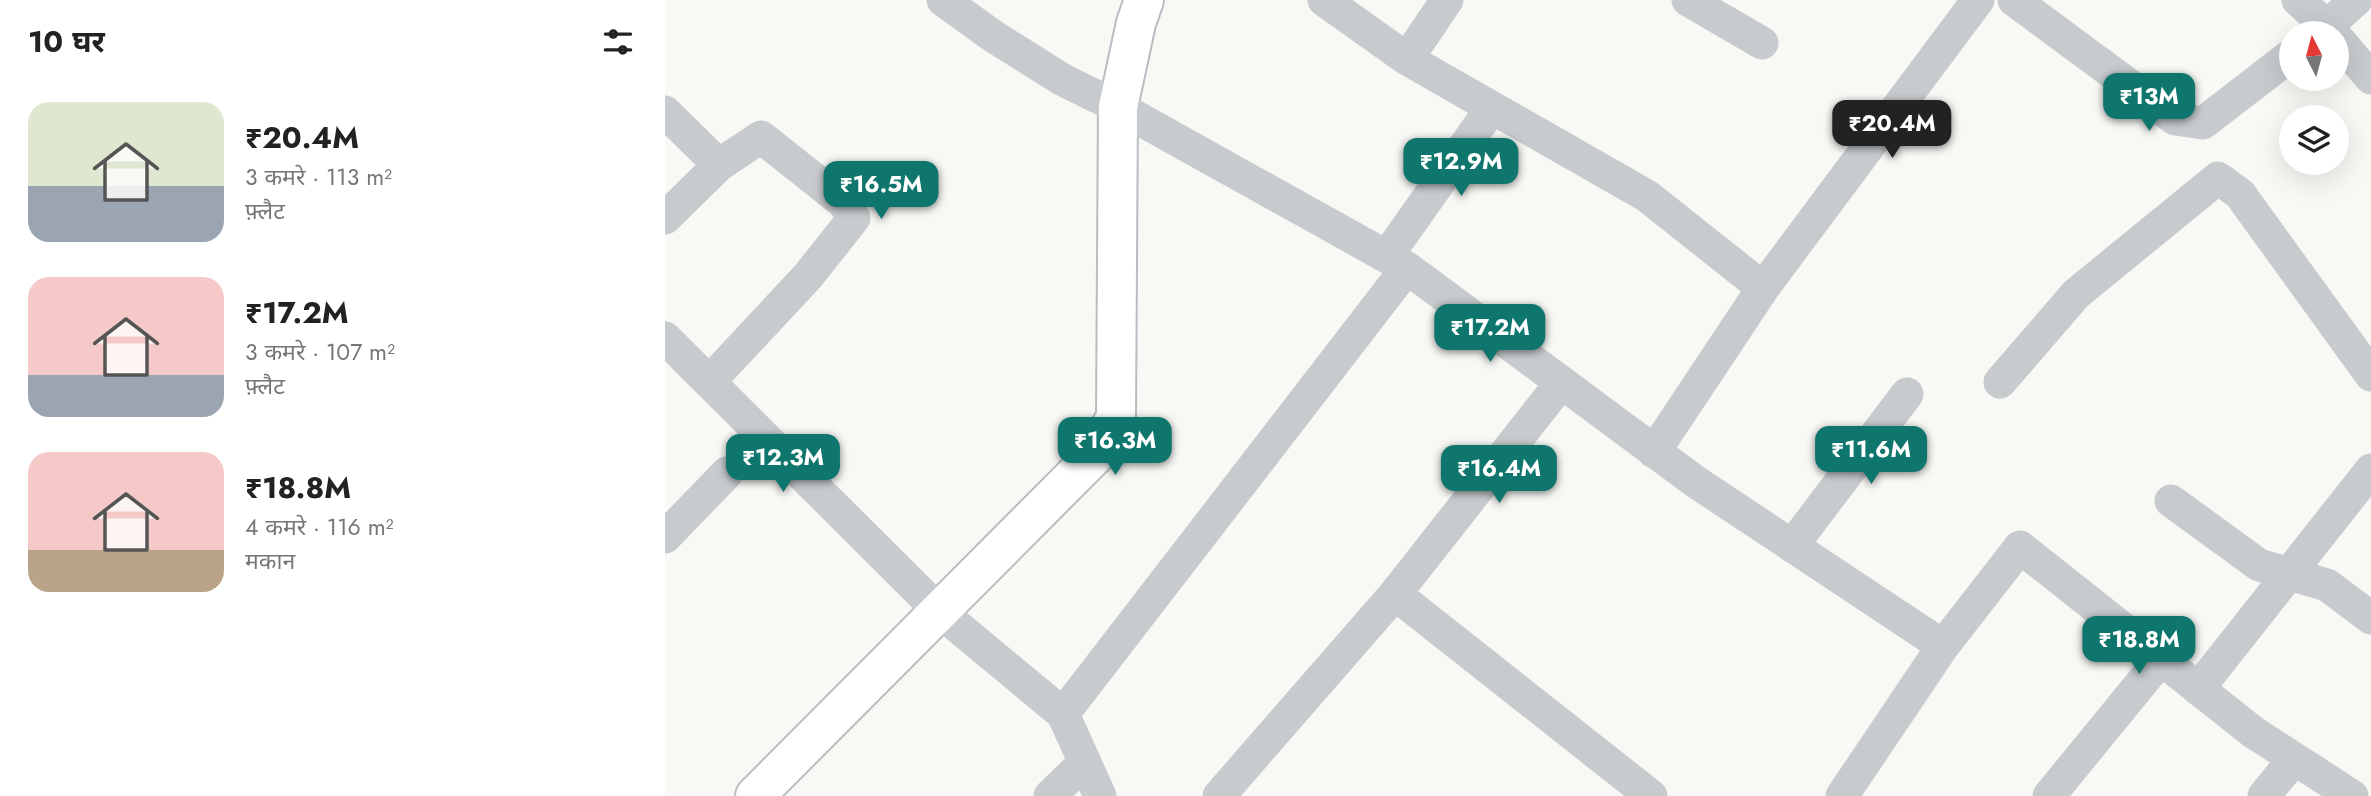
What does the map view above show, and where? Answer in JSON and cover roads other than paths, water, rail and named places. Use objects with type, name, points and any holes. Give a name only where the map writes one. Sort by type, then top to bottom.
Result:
[{"type":"street","points":[[943,0],[993,36],[1063,80],[1118,107],[1397,262],[1696,482],[1943,646]]},
{"type":"street","points":[[755,796],[1095,455],[1117,417],[1118,107],[1136,23],[1144,0]]},
{"type":"street","points":[[1324,0],[1407,59],[1647,196],[1763,288]]},
{"type":"street","points":[[1407,59],[1447,0]]},
{"type":"street","points":[[1688,0],[1762,43]]},
{"type":"street","points":[[1654,452],[1763,288],[1978,0]]},
{"type":"street","points":[[2014,0],[2175,119],[2203,123],[2279,64]]},
{"type":"street","points":[[2298,0],[2318,21]]},
{"type":"street","points":[[2338,21],[2356,0]]},
{"type":"street","points":[[2349,54],[2371,78]]},
{"type":"street","points":[[1063,714],[1397,262],[1491,108]]},
{"type":"street","points":[[665,112],[719,165]]},
{"type":"street","points":[[665,218],[719,165],[761,137],[843,201],[854,219],[808,276],[709,382]]},
{"type":"street","points":[[2000,382],[2076,294],[2218,178],[2240,194],[2371,375]]},
{"type":"street","points":[[665,338],[939,611],[1063,714],[1100,796]]},
{"type":"street","points":[[1219,796],[1395,594],[1561,383]]},
{"type":"street","points":[[1792,546],[1907,394]]},
{"type":"street","points":[[2198,689],[2371,470]]},
{"type":"street","points":[[665,537],[727,473]]},
{"type":"street","points":[[2171,501],[2259,565],[2327,585],[2371,618]]},
{"type":"street","points":[[1842,796],[1943,646],[2020,547],[2253,733],[2352,796]]},
{"type":"street","points":[[1395,594],[1651,796]]},
{"type":"street","points":[[2049,796],[2161,659]]},
{"type":"street","points":[[2264,796],[2294,759]]},
{"type":"street","points":[[1050,796],[1084,762]]}]
